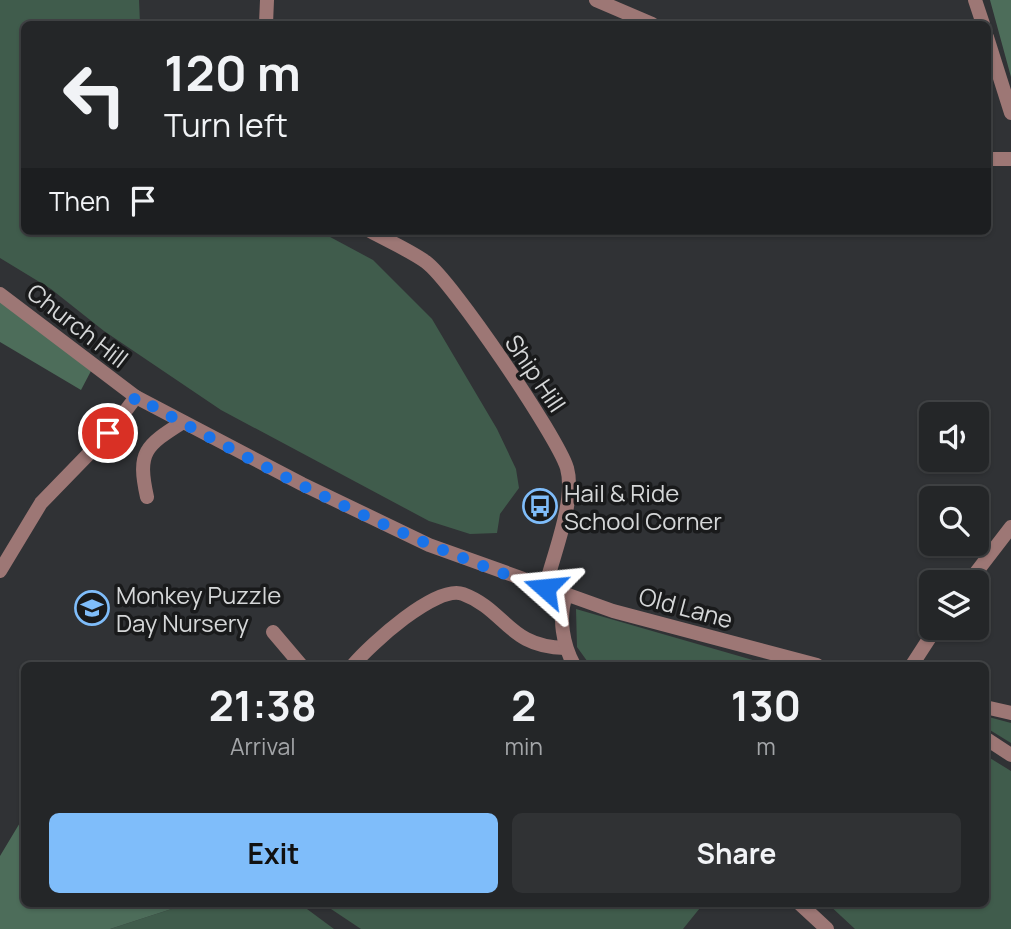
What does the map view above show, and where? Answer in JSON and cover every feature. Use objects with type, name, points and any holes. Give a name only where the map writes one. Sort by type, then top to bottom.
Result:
[{"type":"street","points":[[266,21],[267,0]]},
{"type":"street","points":[[596,0],[645,21]]},
{"type":"street","points":[[975,0],[982,21]]},
{"type":"street","points":[[991,50],[1011,113]]},
{"type":"street","points":[[991,159],[1011,159]]},
{"type":"street","name":"Ship Hill","points":[[377,235],[428,263],[467,311],[551,435],[567,470],[567,501],[545,588]]},
{"type":"street","name":"Church Hill","points":[[0,293],[136,397],[429,545],[545,588]]},
{"type":"street","points":[[0,571],[41,503],[108,433],[136,397]]},
{"type":"street","points":[[147,497],[141,469],[144,454],[153,442],[183,422]]},
{"type":"street","points":[[978,570],[1011,527]]},
{"type":"street","name":"Old Lane","points":[[545,588],[613,611],[806,662]]},
{"type":"street","points":[[355,662],[366,649],[402,621],[447,592],[461,593],[474,600],[523,640],[544,648],[565,648]]},
{"type":"street","points":[[566,595],[562,606],[565,648],[572,662]]},
{"type":"street","points":[[273,632],[298,662]]},
{"type":"street","points":[[914,662],[928,640]]},
{"type":"street","points":[[989,708],[1011,713]]},
{"type":"street","points":[[989,741],[1011,755]]},
{"type":"street","points":[[803,907],[827,929]]},
{"type":"green space","points":[[0,0],[139,0],[140,21],[21,21],[21,235],[326,235],[373,260],[432,319],[497,429],[516,469],[519,488],[500,514],[497,533],[470,534],[429,521],[221,410],[104,331],[51,289],[0,258]]},
{"type":"green space","points":[[990,0],[1011,0],[1011,77]]},
{"type":"green space","points":[[0,299],[91,371],[81,390],[0,342]]},
{"type":"green space","points":[[576,609],[760,662],[588,662],[577,647]]},
{"type":"green space","points":[[989,717],[1011,723],[1011,743],[989,729]]},
{"type":"green space","points":[[989,757],[1011,771],[1011,929],[855,929],[831,907],[989,907]]},
{"type":"green space","points":[[21,821],[21,907],[178,907],[110,929],[0,929],[0,856]]},
{"type":"green space","points":[[178,907],[292,907],[307,909],[334,929],[110,929]]},
{"type":"green space","points":[[328,907],[701,907],[683,929],[361,929]]},
{"type":"place","name":"Hail & Ride School Corner","points":[[540,506]]},
{"type":"place","name":"Monkey Puzzle Day Nursery","points":[[92,608]]},
{"type":"route","points":[[108,433],[136,397],[302,484],[429,545],[545,588]]}]
